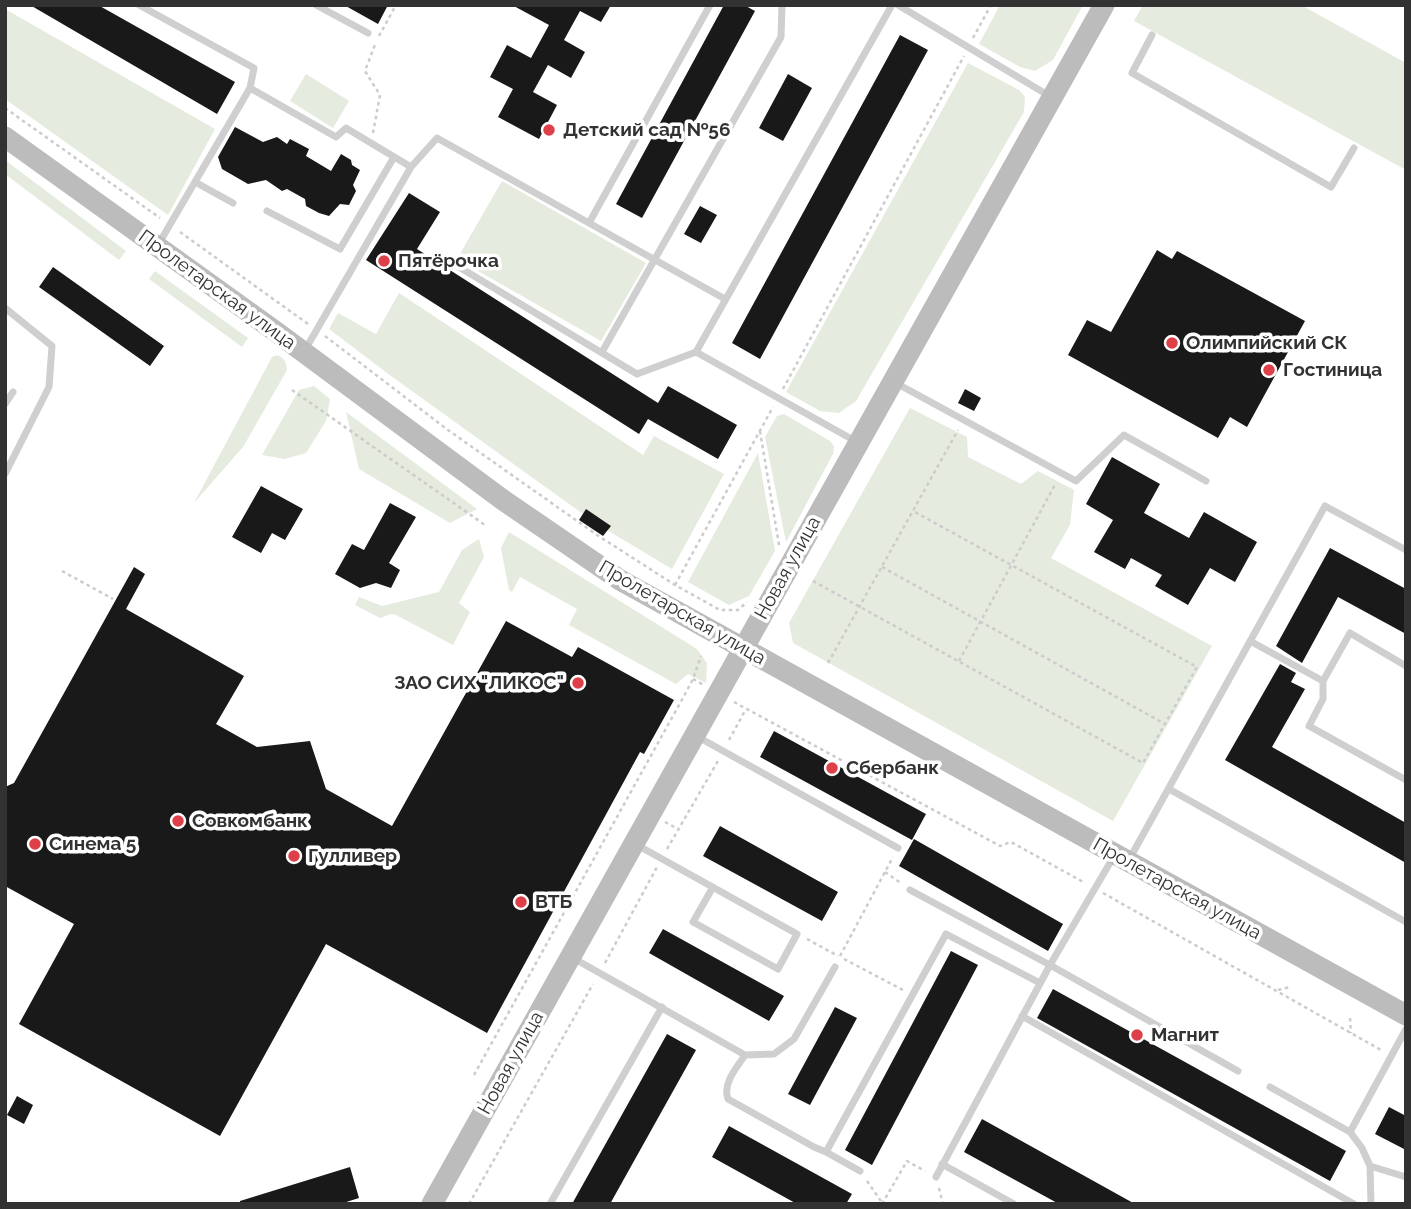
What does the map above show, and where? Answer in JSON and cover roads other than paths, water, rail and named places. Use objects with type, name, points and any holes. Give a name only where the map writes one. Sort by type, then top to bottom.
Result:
[{"type":"main road","name":"Новая улица","points":[[432,1204],[1104,5]]},
{"type":"main road","name":"Пролетарская улица","points":[[5,137],[503,500],[620,580],[1406,1015]]},
{"type":"lane","points":[[139,5],[254,68],[250,88],[157,246]]},
{"type":"lane","points":[[316,5],[368,33]]},
{"type":"lane","points":[[589,223],[710,5]]},
{"type":"lane","points":[[601,352],[781,37],[782,5]]},
{"type":"lane","points":[[439,255],[637,374],[696,352],[892,5]]},
{"type":"lane","points":[[898,5],[1051,97]]},
{"type":"lane","points":[[1152,35],[1132,73],[1331,187],[1354,148]]},
{"type":"lane","points":[[250,88],[337,137],[346,128],[411,167]]},
{"type":"lane","points":[[303,352],[411,167],[438,138],[725,299]]},
{"type":"lane","points":[[267,211],[340,248],[394,157]]},
{"type":"lane","points":[[195,182],[233,203]]},
{"type":"lane","points":[[5,308],[52,346],[49,387],[5,474]]},
{"type":"lane","points":[[696,352],[858,442]]},
{"type":"lane","points":[[893,381],[1076,481],[1124,435],[1206,481]]},
{"type":"lane","points":[[5,404],[12,392]]},
{"type":"lane","points":[[936,1177],[1050,965],[1096,889],[1121,858],[1168,789],[1325,506],[1406,550]]},
{"type":"lane","points":[[1406,666],[1350,633],[1323,681],[1323,699],[1309,726],[1406,780]]},
{"type":"lane","points":[[1250,640],[1323,681]]},
{"type":"lane","points":[[694,735],[898,848]]},
{"type":"lane","points":[[1168,789],[1406,922]]},
{"type":"lane","points":[[633,843],[713,887],[797,934],[778,969],[693,922],[713,887]]},
{"type":"lane","points":[[910,890],[1238,1071]]},
{"type":"lane","points":[[826,1152],[946,934],[1040,984]]},
{"type":"lane","points":[[571,957],[744,1055],[774,1054],[794,1039],[835,967]]},
{"type":"lane","points":[[550,1204],[662,1007]]},
{"type":"lane","points":[[1023,1016],[1354,1204]]},
{"type":"lane","points":[[1350,1132],[1406,1029]]},
{"type":"lane","points":[[744,1055],[728,1083],[725,1092],[728,1099],[860,1171]]},
{"type":"lane","points":[[1270,1087],[1350,1132],[1362,1148],[1370,1166],[1371,1204]]},
{"type":"lane","points":[[943,1164],[1014,1204]]},
{"type":"lane","points":[[1370,1166],[1406,1177]]},
{"type":"place","name":"Детский сад №56","points":[[549,130]]},
{"type":"place","name":"Пятёрочка","points":[[384,261]]},
{"type":"place","name":"Олимпийский СК","points":[[1172,343]]},
{"type":"place","name":"Гостиница","points":[[1269,370]]},
{"type":"place","name":"ЗАО СИХ \"ЛИКОС\"","points":[[578,683]]},
{"type":"place","name":"Сбербанк","points":[[832,768]]},
{"type":"place","name":"Совкомбанк","points":[[178,821]]},
{"type":"place","name":"Синема 5","points":[[35,844]]},
{"type":"place","name":"Гулливер","points":[[294,856]]},
{"type":"place","name":"ВТБ","points":[[521,902]]},
{"type":"place","name":"Магнит","points":[[1137,1035]]}]
